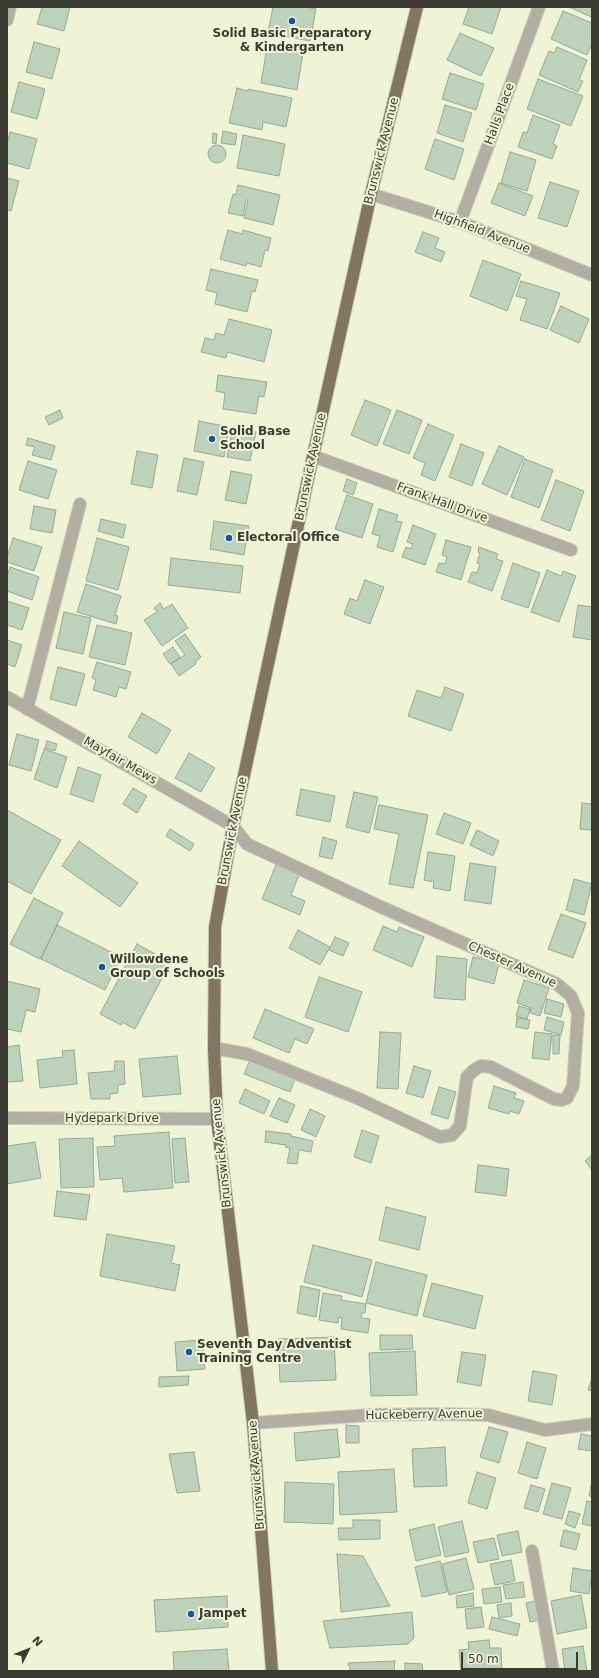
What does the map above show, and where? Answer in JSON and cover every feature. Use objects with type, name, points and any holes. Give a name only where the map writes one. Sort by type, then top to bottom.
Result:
[{"type":"main road","name":"Brunswick Avenue","points":[[272,1671],[253,1423],[217,1119],[214,1048],[215,927],[233,826],[313,456],[371,194],[417,7]]},
{"type":"street","points":[[7,20],[10,7]]},
{"type":"street","name":"Halls Place","points":[[460,222],[539,7]]},
{"type":"street","name":"Highfield Avenue","points":[[371,194],[460,222],[592,275]]},
{"type":"street","name":"Frank Hall Drive","points":[[313,456],[572,550]]},
{"type":"street","points":[[27,708],[80,504]]},
{"type":"street","name":"Mayfair Mews","points":[[7,697],[233,826]]},
{"type":"street","name":"Chester Avenue","points":[[214,1048],[247,1054],[357,1098],[440,1137],[452,1135],[460,1126],[467,1077],[481,1066],[491,1067],[554,1100],[562,1100],[567,1098],[573,1086],[578,1013],[572,996],[557,984],[381,907],[247,844],[233,826]]},
{"type":"street","name":"Hydepark Drive","points":[[7,1118],[217,1119]]},
{"type":"street","name":"Huckeberry Avenue","points":[[253,1423],[370,1415],[433,1414],[488,1415],[545,1430],[592,1424]]},
{"type":"street","points":[[532,1551],[553,1671]]},
{"type":"building","points":[[42,7],[70,7],[64,31],[37,24]]},
{"type":"building","name":"Solid Basic Preparatory & Kindergarten","points":[[273,7],[306,7],[316,9],[310,41],[268,33]]},
{"type":"building","points":[[469,7],[501,7],[492,34],[463,24]]},
{"type":"building","points":[[569,7],[592,7],[592,15],[591,17]]},
{"type":"building","points":[[563,11],[592,23],[592,44],[587,55],[551,39]]},
{"type":"building","points":[[460,33],[494,48],[481,76],[447,60]]},
{"type":"building","points":[[34,42],[60,49],[52,79],[26,72]]},
{"type":"building","points":[[267,47],[303,53],[297,90],[261,83]]},
{"type":"building","points":[[557,47],[587,60],[579,80],[583,81],[578,92],[539,75],[549,51],[554,53]]},
{"type":"building","points":[[450,73],[484,84],[476,110],[442,99]]},
{"type":"building","points":[[538,79],[583,96],[571,126],[527,109]]},
{"type":"building","points":[[19,82],[45,89],[37,119],[11,112]]},
{"type":"building","points":[[237,88],[292,98],[286,127],[263,122],[262,130],[229,123]]},
{"type":"building","points":[[445,105],[472,113],[463,142],[437,133]]},
{"type":"building","points":[[533,115],[560,125],[553,144],[557,146],[552,159],[518,147],[523,132],[527,133]]},
{"type":"building","points":[[223,131],[237,134],[235,145],[221,143]]},
{"type":"building","points":[[10,132],[37,139],[29,169],[7,163],[7,145]]},
{"type":"building","points":[[213,133],[217,134],[216,144],[212,143]]},
{"type":"building","points":[[243,135],[285,144],[279,176],[237,168]]},
{"type":"building","points":[[435,139],[464,149],[454,180],[425,169]]},
{"type":"building","points":[[217,145],[223,148],[226,154],[223,160],[217,163],[211,160],[208,154],[211,148]]},
{"type":"building","points":[[510,152],[536,160],[527,191],[501,183]]},
{"type":"building","points":[[7,178],[19,181],[11,211],[7,210]]},
{"type":"building","points":[[550,182],[579,191],[567,227],[538,218]]},
{"type":"building","points":[[499,183],[533,196],[525,216],[491,203]]},
{"type":"building","points":[[238,185],[280,195],[273,225],[244,218],[248,200],[246,200],[243,216],[228,213],[233,194],[236,195]]},
{"type":"building","points":[[228,230],[242,234],[243,230],[271,238],[268,251],[265,250],[261,267],[247,263],[246,266],[220,259]]},
{"type":"building","points":[[423,232],[439,238],[435,248],[445,252],[441,262],[415,252]]},
{"type":"building","points":[[483,260],[521,274],[507,311],[470,296]]},
{"type":"building","points":[[211,269],[258,280],[255,292],[252,291],[247,312],[215,304],[217,293],[206,290]]},
{"type":"building","points":[[521,281],[560,293],[547,329],[520,320],[527,299],[516,296]]},
{"type":"building","points":[[561,306],[589,319],[579,343],[550,330]]},
{"type":"building","points":[[229,319],[272,330],[264,362],[227,352],[226,358],[201,352],[205,338],[214,340],[216,333],[224,335]]},
{"type":"building","points":[[218,375],[267,382],[264,397],[259,396],[256,414],[223,409],[225,393],[216,391]]},
{"type":"building","points":[[365,400],[391,410],[377,446],[351,435]]},
{"type":"building","points":[[60,410],[63,418],[49,425],[45,417]]},
{"type":"building","points":[[397,410],[422,420],[409,454],[383,444]]},
{"type":"building","name":"Solid Base School","points":[[199,421],[229,427],[224,457],[194,451]]},
{"type":"building","points":[[428,424],[454,435],[435,481],[421,475],[425,463],[413,458]]},
{"type":"building","points":[[233,427],[256,432],[250,461],[227,457]]},
{"type":"building","points":[[28,438],[55,446],[51,460],[32,455],[35,447],[26,445]]},
{"type":"building","points":[[461,444],[484,453],[472,486],[449,477]]},
{"type":"building","points":[[499,446],[524,457],[507,495],[482,484]]},
{"type":"building","points":[[137,451],[158,455],[152,488],[131,484]]},
{"type":"building","points":[[184,458],[204,462],[197,495],[177,491]]},
{"type":"building","points":[[525,459],[553,470],[539,508],[511,497]]},
{"type":"building","points":[[28,461],[57,470],[48,499],[19,490]]},
{"type":"building","points":[[231,471],[252,475],[246,504],[225,500]]},
{"type":"building","points":[[347,479],[357,483],[353,495],[343,491]]},
{"type":"building","points":[[556,480],[584,491],[570,531],[541,520]]},
{"type":"building","points":[[347,495],[373,504],[362,538],[335,529]]},
{"type":"building","points":[[34,506],[56,510],[52,533],[30,529]]},
{"type":"building","points":[[379,509],[398,515],[396,521],[402,522],[393,552],[377,547],[380,536],[372,534]]},
{"type":"building","points":[[101,519],[126,525],[123,538],[98,531]]},
{"type":"building","name":"Electoral Office","points":[[214,521],[249,526],[244,555],[210,549]]},
{"type":"building","points":[[413,525],[436,534],[425,565],[402,557],[406,547],[411,549],[413,544],[407,542]]},
{"type":"building","points":[[13,538],[42,547],[34,571],[7,562],[7,557]]},
{"type":"building","points":[[97,538],[129,547],[118,590],[86,581]]},
{"type":"building","points":[[446,540],[471,547],[461,580],[436,572],[439,563],[445,564],[447,557],[442,555]]},
{"type":"building","points":[[479,547],[498,554],[496,559],[503,561],[492,591],[468,582],[472,572],[477,573],[480,564],[477,563],[480,553],[478,552]]},
{"type":"building","points":[[171,558],[243,566],[240,593],[168,585]]},
{"type":"building","points":[[513,563],[540,573],[528,608],[501,599]]},
{"type":"building","points":[[10,567],[39,577],[32,600],[7,591],[7,577]]},
{"type":"building","points":[[547,570],[561,576],[563,571],[576,576],[559,622],[531,612]]},
{"type":"building","points":[[365,580],[384,587],[370,624],[344,614],[350,598],[357,601]]},
{"type":"building","points":[[86,584],[121,596],[115,615],[118,616],[116,624],[77,612]]},
{"type":"building","points":[[7,601],[29,608],[22,630],[7,625]]},
{"type":"building","points":[[160,603],[164,609],[172,604],[188,628],[162,646],[144,620],[157,612],[154,608]]},
{"type":"building","points":[[578,605],[592,607],[592,640],[573,637]]},
{"type":"building","points":[[64,612],[91,618],[83,654],[56,648]]},
{"type":"building","points":[[97,625],[132,633],[125,665],[89,657]]},
{"type":"building","points":[[185,634],[201,657],[195,662],[196,664],[179,676],[171,664],[185,655],[175,641]]},
{"type":"building","points":[[7,640],[22,645],[15,667],[7,664]]},
{"type":"building","points":[[173,647],[180,657],[170,664],[163,654]]},
{"type":"building","points":[[97,662],[131,672],[126,689],[119,687],[116,697],[93,690],[96,680],[92,678]]},
{"type":"building","points":[[58,667],[85,674],[76,706],[50,699]]},
{"type":"building","points":[[445,687],[464,694],[451,731],[408,716],[417,690],[441,698]]},
{"type":"building","points":[[142,713],[171,730],[157,754],[128,737]]},
{"type":"building","points":[[17,734],[39,740],[31,771],[9,765]]},
{"type":"building","points":[[47,741],[57,744],[55,751],[45,748]]},
{"type":"building","points":[[44,749],[67,757],[57,788],[34,779]]},
{"type":"building","points":[[189,753],[215,768],[201,792],[175,778]]},
{"type":"building","points":[[78,767],[101,775],[93,802],[70,794]]},
{"type":"building","points":[[133,788],[147,796],[137,813],[123,804]]},
{"type":"building","points":[[301,789],[335,796],[330,822],[296,815]]},
{"type":"building","points":[[354,792],[378,797],[369,833],[346,827]]},
{"type":"building","points":[[582,803],[592,804],[592,830],[580,829]]},
{"type":"building","points":[[379,805],[428,815],[413,888],[389,884],[399,834],[374,829]]},
{"type":"building","points":[[7,810],[61,840],[31,894],[7,881]]},
{"type":"building","points":[[444,813],[471,823],[463,844],[436,834]]},
{"type":"building","points":[[170,829],[194,844],[190,851],[166,836]]},
{"type":"building","points":[[477,830],[499,841],[493,856],[470,845]]},
{"type":"building","points":[[323,837],[337,841],[332,859],[319,856]]},
{"type":"building","points":[[79,841],[138,883],[120,907],[62,866]]},
{"type":"building","points":[[428,852],[455,856],[450,891],[433,888],[434,882],[424,880]]},
{"type":"building","points":[[470,863],[496,867],[491,904],[464,900]]},
{"type":"building","points":[[276,865],[299,875],[291,895],[305,901],[300,915],[262,899]]},
{"type":"building","points":[[574,879],[592,884],[584,915],[566,910]]},
{"type":"building","points":[[34,898],[63,913],[40,959],[10,944]]},
{"type":"building","points":[[561,914],[586,923],[573,958],[548,949]]},
{"type":"building","points":[[57,925],[121,957],[105,990],[41,959]]},
{"type":"building","points":[[383,926],[397,932],[399,927],[424,937],[412,967],[373,950]]},
{"type":"building","points":[[298,930],[330,947],[320,965],[289,948]]},
{"type":"building","points":[[335,937],[349,943],[343,956],[329,950]]},
{"type":"building","points":[[137,944],[155,954],[153,959],[168,967],[135,1029],[122,1022],[121,1025],[100,1014]]},
{"type":"building","points":[[437,956],[467,959],[465,1000],[434,998]]},
{"type":"building","points":[[473,957],[499,963],[494,984],[468,977]]},
{"type":"building","points":[[319,977],[362,992],[348,1032],[305,1017]]},
{"type":"building","points":[[524,980],[549,988],[540,1016],[530,1013],[531,1008],[517,1003]]},
{"type":"building","points":[[7,981],[40,989],[35,1012],[26,1010],[21,1032],[7,1029]]},
{"type":"building","points":[[547,999],[564,1004],[561,1017],[544,1013]]},
{"type":"building","points":[[519,1006],[530,1009],[527,1019],[516,1016]]},
{"type":"building","points":[[265,1009],[314,1029],[307,1044],[295,1039],[289,1053],[253,1038]]},
{"type":"building","points":[[547,1017],[564,1022],[561,1035],[544,1030]]},
{"type":"building","points":[[517,1018],[530,1020],[528,1029],[516,1027]]},
{"type":"building","points":[[380,1032],[401,1033],[398,1089],[377,1088]]},
{"type":"building","points":[[535,1032],[552,1034],[549,1060],[532,1058]]},
{"type":"building","points":[[553,1035],[560,1035],[559,1054],[553,1054]]},
{"type":"building","points":[[19,1045],[23,1081],[7,1082],[7,1047]]},
{"type":"building","points":[[74,1050],[77,1084],[40,1088],[37,1060],[63,1057],[62,1051]]},
{"type":"building","points":[[177,1056],[181,1094],[143,1097],[139,1059]]},
{"type":"building","points":[[250,1060],[295,1079],[290,1092],[244,1074]]},
{"type":"building","points":[[115,1061],[124,1061],[125,1084],[118,1085],[118,1093],[110,1094],[110,1099],[91,1099],[88,1073],[114,1071]]},
{"type":"building","points":[[414,1066],[431,1071],[423,1098],[406,1093]]},
{"type":"building","points":[[494,1086],[516,1093],[514,1098],[524,1101],[519,1114],[510,1111],[509,1114],[488,1108]]},
{"type":"building","points":[[439,1087],[456,1092],[448,1119],[431,1114]]},
{"type":"building","points":[[245,1089],[270,1101],[264,1114],[239,1103]]},
{"type":"building","points":[[279,1098],[295,1105],[287,1123],[270,1116]]},
{"type":"building","points":[[310,1109],[325,1116],[316,1137],[301,1130]]},
{"type":"building","points":[[362,1130],[379,1136],[371,1163],[354,1157]]},
{"type":"building","points":[[266,1131],[291,1134],[291,1136],[313,1141],[311,1152],[299,1150],[297,1164],[287,1163],[290,1148],[285,1147],[286,1145],[265,1142]]},
{"type":"building","points":[[169,1132],[173,1188],[124,1192],[122,1178],[100,1180],[97,1147],[115,1146],[114,1136]]},
{"type":"building","points":[[93,1138],[94,1187],[61,1188],[59,1139]]},
{"type":"building","points":[[185,1138],[189,1182],[175,1183],[172,1139]]},
{"type":"building","points":[[35,1142],[41,1178],[7,1184],[7,1146]]},
{"type":"building","points":[[592,1155],[592,1170],[585,1161]]},
{"type":"building","points":[[478,1165],[509,1169],[506,1196],[475,1192]]},
{"type":"building","points":[[57,1191],[90,1195],[86,1220],[54,1216]]},
{"type":"building","points":[[386,1207],[426,1217],[419,1250],[379,1240]]},
{"type":"building","points":[[107,1234],[175,1246],[171,1263],[180,1265],[175,1291],[100,1276]]},
{"type":"building","points":[[313,1245],[372,1260],[362,1297],[304,1282]]},
{"type":"building","points":[[376,1262],[427,1275],[417,1316],[366,1303]]},
{"type":"building","points":[[432,1283],[483,1296],[475,1329],[423,1316]]},
{"type":"building","points":[[301,1286],[320,1290],[316,1317],[297,1313]]},
{"type":"building","points":[[323,1293],[342,1296],[341,1300],[366,1304],[365,1313],[362,1313],[361,1318],[370,1319],[368,1333],[341,1329],[342,1318],[339,1317],[338,1323],[319,1320]]},
{"type":"building","points":[[380,1335],[412,1335],[413,1349],[380,1350]]},
{"type":"building","points":[[334,1337],[336,1380],[280,1382],[278,1339]]},
{"type":"building","name":"Seventh Day Adventist Training Centre","points":[[202,1340],[205,1369],[177,1371],[175,1342]]},
{"type":"building","points":[[415,1351],[417,1395],[371,1396],[369,1353]]},
{"type":"building","points":[[462,1352],[486,1355],[481,1386],[457,1382]]},
{"type":"building","points":[[533,1371],[557,1375],[552,1405],[528,1401]]},
{"type":"building","name":"Seventh Day Adventist Training Centre","points":[[189,1376],[188,1385],[159,1387],[159,1377]]},
{"type":"building","points":[[592,1378],[592,1391],[588,1390]]},
{"type":"building","points":[[346,1425],[359,1426],[359,1443],[346,1443]]},
{"type":"building","points":[[489,1427],[508,1432],[499,1463],[480,1457]]},
{"type":"building","points":[[337,1429],[340,1457],[296,1461],[294,1433]]},
{"type":"building","points":[[581,1434],[592,1436],[592,1451],[578,1449]]},
{"type":"building","points":[[527,1442],[546,1448],[537,1479],[518,1473]]},
{"type":"building","points":[[445,1447],[447,1486],[414,1487],[412,1449]]},
{"type":"building","points":[[194,1452],[200,1491],[177,1493],[169,1454]]},
{"type":"building","points":[[394,1469],[397,1512],[340,1515],[338,1472]]},
{"type":"building","points":[[477,1472],[496,1478],[487,1509],[468,1503]]},
{"type":"building","points":[[592,1481],[592,1496],[589,1496]]},
{"type":"building","points":[[285,1482],[334,1484],[333,1524],[284,1522]]},
{"type":"building","points":[[552,1483],[571,1488],[562,1519],[543,1514]]},
{"type":"building","points":[[531,1485],[545,1489],[538,1512],[524,1508]]},
{"type":"building","points":[[587,1501],[592,1502],[592,1526],[582,1524]]},
{"type":"building","points":[[569,1511],[580,1514],[575,1528],[565,1524]]},
{"type":"building","points":[[353,1520],[380,1520],[380,1539],[339,1540],[338,1528],[353,1528]]},
{"type":"building","points":[[462,1521],[469,1552],[445,1557],[438,1527]]},
{"type":"building","points":[[434,1524],[441,1555],[416,1561],[409,1530]]},
{"type":"building","points":[[564,1530],[580,1534],[576,1550],[560,1546]]},
{"type":"building","points":[[518,1531],[522,1552],[502,1556],[497,1535]]},
{"type":"building","points":[[494,1538],[499,1559],[478,1563],[473,1542]]},
{"type":"building","points":[[337,1554],[363,1556],[390,1606],[341,1612]]},
{"type":"building","points":[[466,1558],[474,1589],[449,1595],[442,1564]]},
{"type":"building","points":[[511,1560],[515,1581],[495,1585],[490,1564]]},
{"type":"building","points":[[440,1561],[447,1592],[422,1597],[415,1567]]},
{"type":"building","points":[[573,1568],[592,1571],[589,1594],[570,1591]]},
{"type":"building","points":[[523,1582],[525,1597],[506,1599],[503,1585]]},
{"type":"building","points":[[500,1587],[502,1602],[484,1604],[482,1589]]},
{"type":"building","points":[[473,1593],[474,1606],[457,1608],[456,1596]]},
{"type":"building","points":[[581,1595],[587,1628],[557,1634],[551,1601]]},
{"type":"building","name":"Jampet","points":[[227,1596],[228,1627],[156,1632],[154,1600]]},
{"type":"building","points":[[536,1601],[540,1620],[530,1622],[526,1603]]},
{"type":"building","points":[[511,1603],[512,1616],[499,1618],[497,1605]]},
{"type":"building","points":[[481,1607],[484,1627],[467,1629],[465,1609]]},
{"type":"building","points":[[412,1612],[414,1638],[408,1644],[330,1648],[323,1621]]},
{"type":"building","points":[[492,1617],[520,1624],[517,1636],[489,1629]]},
{"type":"building","points":[[489,1640],[490,1648],[501,1648],[502,1671],[461,1671],[459,1650],[469,1649],[468,1642]]},
{"type":"building","points":[[583,1646],[587,1671],[565,1671],[562,1649]]},
{"type":"building","name":"Jampet","points":[[227,1649],[229,1671],[174,1671],[173,1652]]},
{"type":"building","points":[[395,1661],[394,1671],[351,1671],[348,1663]]},
{"type":"building","points":[[405,1663],[422,1664],[423,1671],[405,1671]]},
{"type":"place","name":"Solid Basic Preparatory & Kindergarten","points":[[292,21]]},
{"type":"place","name":"Solid Base School","points":[[212,439]]},
{"type":"place","name":"Electoral Office","points":[[229,538]]},
{"type":"place","name":"Willowdene Group of Schools","points":[[102,967]]},
{"type":"place","name":"Seventh Day Adventist Training Centre","points":[[189,1352]]},
{"type":"place","name":"Jampet","points":[[191,1614]]}]
